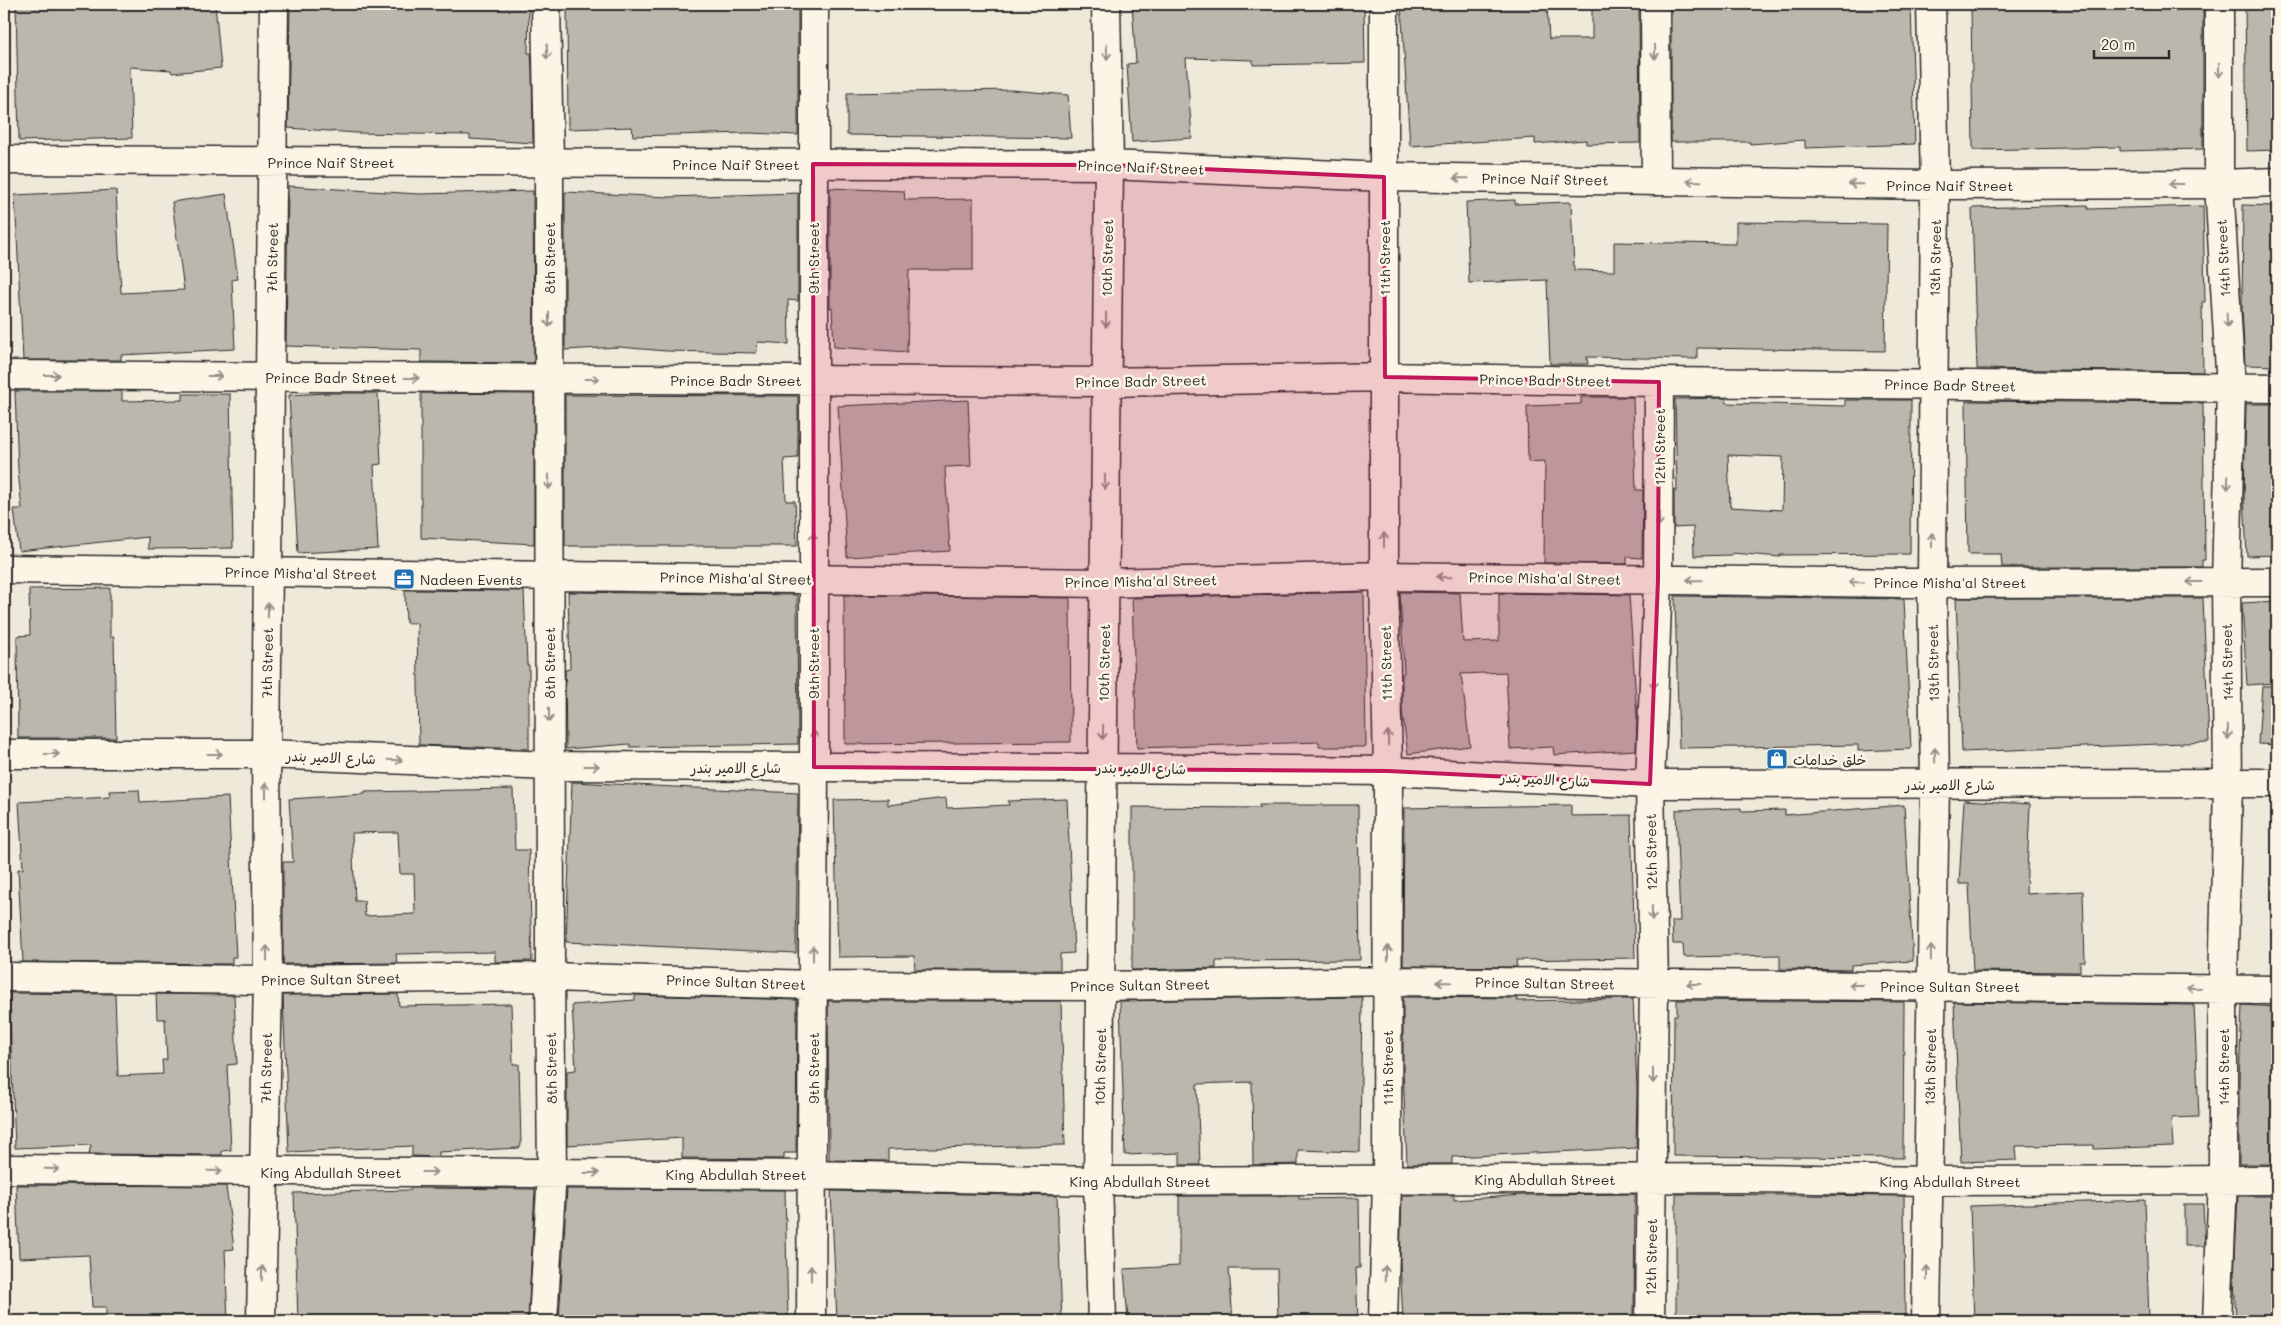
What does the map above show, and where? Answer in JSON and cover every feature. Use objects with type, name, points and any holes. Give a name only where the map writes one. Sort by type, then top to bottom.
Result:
[{"type":"street","name":"7th Street","points":[[261,1321],[268,980],[266,754],[274,4]]},
{"type":"street","name":"8th Street","points":[[543,1321],[552,1173],[549,766],[549,163],[546,4]]},
{"type":"street","name":"9th Street","points":[[810,1321],[814,767],[814,4]]},
{"type":"street","name":"10th Street","points":[[1102,1321],[1098,1181],[1108,165],[1106,4]]},
{"type":"street","name":"11th Street","points":[[1383,1321],[1387,1181],[1388,981],[1388,771],[1384,576],[1384,4]]},
{"type":"street","points":[[1655,4],[1656,181]]},
{"type":"street","name":"13th Street","points":[[1926,1321],[1935,784],[1932,581],[1936,185],[1931,4]]},
{"type":"street","name":"14th Street","points":[[2217,1321],[2223,1180],[2223,988],[2228,784],[2226,582],[2231,388],[2219,184],[2219,4]]},
{"type":"street","name":"Prince Naif Street","points":[[4,160],[1108,165],[1384,177],[1936,185],[2277,182]]},
{"type":"street","name":"Prince Badr Street","points":[[4,375],[1105,382],[1385,377],[1659,382],[2277,388]]},
{"type":"street","name":"12th Street","points":[[1650,1321],[1654,984],[1650,784],[1658,580],[1659,382]]},
{"type":"street","name":"Prince Misha'al Street","points":[[4,569],[1105,583],[1384,576],[1904,583],[1932,581],[2277,582]]},
{"type":"street","name":"شارع الامير بندر","points":[[4,754],[266,754],[549,766],[1388,771],[1650,784],[2277,783]]},
{"type":"street","name":"Prince Sultan Street","points":[[4,977],[268,980],[550,977],[813,985],[1100,986],[1388,981],[2277,990]]},
{"type":"street","name":"King Abdullah Street","points":[[4,1169],[812,1175],[1098,1181],[1387,1181],[1652,1178],[1928,1181],[2277,1180]]},
{"type":"highlighted area","points":[[813,164],[1109,165],[1384,177],[1385,377],[1659,382],[1658,580],[1650,784],[1388,771],[814,767]]},
{"type":"building","points":[[16,4],[215,4],[221,68],[172,73],[171,70],[130,67],[132,138],[19,141]]},
{"type":"building","points":[[290,4],[529,4],[528,53],[531,53],[532,67],[533,143],[470,139],[470,135],[356,133],[288,128]]},
{"type":"building","points":[[567,4],[798,4],[798,135],[749,133],[633,136],[632,127],[568,129]]},
{"type":"building","points":[[1132,4],[1364,4],[1365,63],[1253,65],[1253,60],[1186,58],[1192,138],[1132,142],[1127,64],[1136,63]]},
{"type":"building","points":[[1401,4],[1547,4],[1549,39],[1592,39],[1592,4],[1639,4],[1640,143],[1586,144],[1586,140],[1535,144],[1535,138],[1410,146]]},
{"type":"building","points":[[1671,4],[1911,4],[1915,144],[1805,148],[1805,140],[1750,144],[1750,142],[1671,142]]},
{"type":"building","points":[[1971,4],[2203,4],[2203,149],[2120,151],[2120,147],[1973,150]]},
{"type":"building","points":[[2245,4],[2277,4],[2277,150],[2247,151]]},
{"type":"building","points":[[1012,90],[1068,95],[1071,138],[847,135],[847,93]]},
{"type":"building","points":[[288,186],[419,194],[533,191],[534,363],[421,362],[421,350],[286,346]]},
{"type":"building","points":[[830,188],[904,191],[905,200],[973,199],[973,270],[909,270],[907,352],[834,347],[832,307],[830,308]]},
{"type":"building","points":[[116,190],[121,293],[184,290],[172,202],[226,194],[238,279],[232,280],[235,349],[121,355],[121,360],[23,360],[15,195]]},
{"type":"building","points":[[565,192],[669,197],[798,193],[798,301],[788,300],[789,344],[758,342],[756,353],[666,351],[619,347],[565,350]]},
{"type":"building","points":[[1515,200],[1515,204],[1571,202],[1574,270],[1614,271],[1614,242],[1736,244],[1736,222],[1887,224],[1885,351],[1697,348],[1697,359],[1587,357],[1588,364],[1550,364],[1547,280],[1469,283],[1466,202]]},
{"type":"building","points":[[2088,205],[2088,209],[2203,206],[2205,302],[2202,302],[2203,372],[1977,369],[1972,208]]},
{"type":"building","points":[[2243,205],[2277,206],[2277,366],[2245,365],[2242,309]]},
{"type":"building","points":[[15,391],[122,391],[122,401],[183,400],[183,394],[230,394],[233,548],[148,549],[148,537],[19,551],[14,509],[22,509],[18,470]]},
{"type":"building","points":[[378,393],[381,464],[374,465],[378,549],[298,553],[289,395]]},
{"type":"building","points":[[421,393],[534,394],[534,544],[421,538]]},
{"type":"building","points":[[565,395],[798,396],[798,458],[784,459],[786,501],[795,501],[797,546],[565,546]]},
{"type":"building","points":[[1581,397],[1633,397],[1636,490],[1643,490],[1642,558],[1627,557],[1627,564],[1544,563],[1545,461],[1528,462],[1527,406],[1581,404]]},
{"type":"building","points":[[1726,398],[1727,403],[1845,406],[1845,400],[1911,400],[1910,554],[1780,555],[1780,557],[1732,553],[1732,555],[1694,556],[1693,527],[1674,528],[1674,491],[1677,491],[1675,399]],"holes":[[[1728,455],[1783,457],[1782,510],[1730,507]]]},
{"type":"building","points":[[968,400],[971,466],[945,467],[950,551],[847,557],[838,406]]},
{"type":"building","points":[[1966,401],[2203,403],[2205,560],[2202,560],[2202,567],[2002,567],[2001,554],[1968,554]]},
{"type":"building","points":[[2246,404],[2277,404],[2277,555],[2247,556],[2244,496]]},
{"type":"building","points":[[110,588],[110,637],[114,637],[116,738],[18,738],[17,636],[30,635],[29,589]]},
{"type":"building","points":[[405,590],[524,591],[527,665],[529,665],[529,749],[419,745],[417,623],[406,623]]},
{"type":"building","points":[[568,592],[797,595],[798,744],[630,747],[630,744],[566,749],[565,670],[570,669]]},
{"type":"building","points":[[1364,592],[1366,747],[1319,747],[1319,742],[1137,748],[1132,598]]},
{"type":"building","points":[[1400,592],[1460,593],[1463,642],[1499,641],[1499,593],[1629,595],[1637,716],[1636,750],[1554,755],[1553,747],[1510,749],[1506,672],[1461,674],[1470,746],[1408,754],[1402,711],[1402,674],[1404,673]]},
{"type":"building","points":[[844,595],[1070,598],[1071,742],[845,744]]},
{"type":"building","points":[[1675,596],[1904,599],[1911,749],[1858,751],[1858,745],[1679,748]]},
{"type":"building","points":[[1956,598],[2203,598],[2209,742],[1962,752]]},
{"type":"building","points":[[2277,601],[2277,683],[2247,685],[2242,603]]},
{"type":"building","points":[[2262,686],[2277,686],[2277,745],[2258,744]]},
{"type":"building","points":[[572,782],[798,793],[796,953],[566,942]]},
{"type":"building","points":[[513,789],[515,850],[529,850],[532,961],[495,962],[495,952],[396,954],[397,963],[283,964],[283,862],[293,862],[289,799],[365,794],[365,792]],"holes":[[[398,832],[400,874],[414,874],[415,914],[365,916],[364,901],[355,901],[352,833]]]},
{"type":"building","points":[[139,790],[140,802],[228,797],[236,957],[232,957],[232,964],[23,962],[18,869],[23,869],[19,802],[110,797],[109,791]]},
{"type":"building","points":[[946,798],[947,808],[1009,805],[1008,801],[1067,799],[1074,953],[1060,954],[1060,970],[915,970],[914,956],[838,957],[834,800],[888,799],[888,805]]},
{"type":"building","points":[[1964,800],[2030,804],[2026,894],[2083,891],[2085,962],[2080,962],[2080,972],[1973,971],[1969,884],[1959,884]]},
{"type":"building","points":[[1259,805],[1358,805],[1360,960],[1216,961],[1216,968],[1132,970],[1132,807],[1260,808]]},
{"type":"building","points":[[1571,805],[1571,816],[1631,815],[1635,958],[1516,960],[1517,967],[1403,966],[1404,808]]},
{"type":"building","points":[[1904,805],[1913,961],[1851,965],[1851,970],[1780,969],[1780,955],[1684,957],[1683,944],[1673,944],[1672,921],[1680,921],[1676,810],[1741,808],[1741,811],[1785,810],[1785,815]]},
{"type":"building","points":[[9,993],[115,994],[118,1076],[163,1074],[162,1060],[167,1060],[165,1019],[157,1019],[156,994],[234,995],[237,1064],[227,1065],[231,1150],[222,1151],[222,1155],[89,1154],[91,1145],[15,1148]]},
{"type":"building","points":[[398,994],[399,1006],[511,1004],[513,1064],[519,1064],[521,1145],[519,1148],[439,1152],[439,1157],[412,1156],[412,1146],[289,1152],[283,995]]},
{"type":"building","points":[[635,995],[797,1000],[796,1153],[784,1153],[784,1159],[682,1158],[682,1138],[567,1145],[567,1071],[576,1070],[572,1005],[635,1000]]},
{"type":"building","points":[[1362,997],[1360,1152],[1298,1150],[1298,1164],[1253,1165],[1252,1082],[1197,1084],[1200,1165],[1180,1165],[1180,1153],[1125,1155],[1120,1001]]},
{"type":"building","points":[[1403,997],[1517,998],[1517,1001],[1633,999],[1637,1088],[1636,1148],[1452,1157],[1452,1164],[1407,1164],[1403,1069]]},
{"type":"building","points":[[1677,1000],[1904,1002],[1903,1158],[1673,1156],[1674,1015],[1677,1015]]},
{"type":"building","points":[[828,1001],[1061,1001],[1065,1145],[888,1149],[888,1161],[829,1160]]},
{"type":"building","points":[[1954,1002],[2194,1005],[2199,1117],[2171,1118],[2173,1146],[2094,1149],[2094,1145],[2016,1146],[2017,1160],[1961,1162]]},
{"type":"building","points":[[2242,1005],[2277,1007],[2277,1164],[2239,1164],[2239,1082]]},
{"type":"building","points":[[16,1185],[226,1186],[234,1249],[225,1250],[228,1321],[106,1321],[106,1307],[92,1307],[89,1255],[19,1258]]},
{"type":"building","points":[[411,1188],[535,1189],[528,1321],[298,1321],[294,1193],[411,1190]]},
{"type":"building","points":[[567,1189],[785,1190],[788,1321],[559,1321]]},
{"type":"building","points":[[831,1191],[1057,1196],[1062,1321],[837,1321]]},
{"type":"building","points":[[1635,1194],[1634,1321],[1403,1321],[1400,1262],[1402,1195],[1454,1195],[1454,1200],[1524,1195]]},
{"type":"building","points":[[1676,1194],[1904,1196],[1905,1321],[1676,1321]]},
{"type":"building","points":[[1179,1196],[1299,1196],[1299,1199],[1359,1198],[1360,1268],[1356,1268],[1358,1321],[1278,1321],[1277,1269],[1229,1269],[1233,1321],[1128,1321],[1124,1269],[1179,1266]]},
{"type":"building","points":[[2238,1196],[2277,1196],[2277,1321],[2236,1321],[2234,1278]]},
{"type":"building","points":[[2145,1200],[2149,1321],[1974,1321],[1970,1206]]},
{"type":"building","points":[[2184,1204],[2203,1204],[2205,1246],[2184,1246]]},
{"type":"place","name":"Nadeen Events","points":[[404,579]]},
{"type":"place","name":"خلق خدامات","points":[[1777,759]]}]
